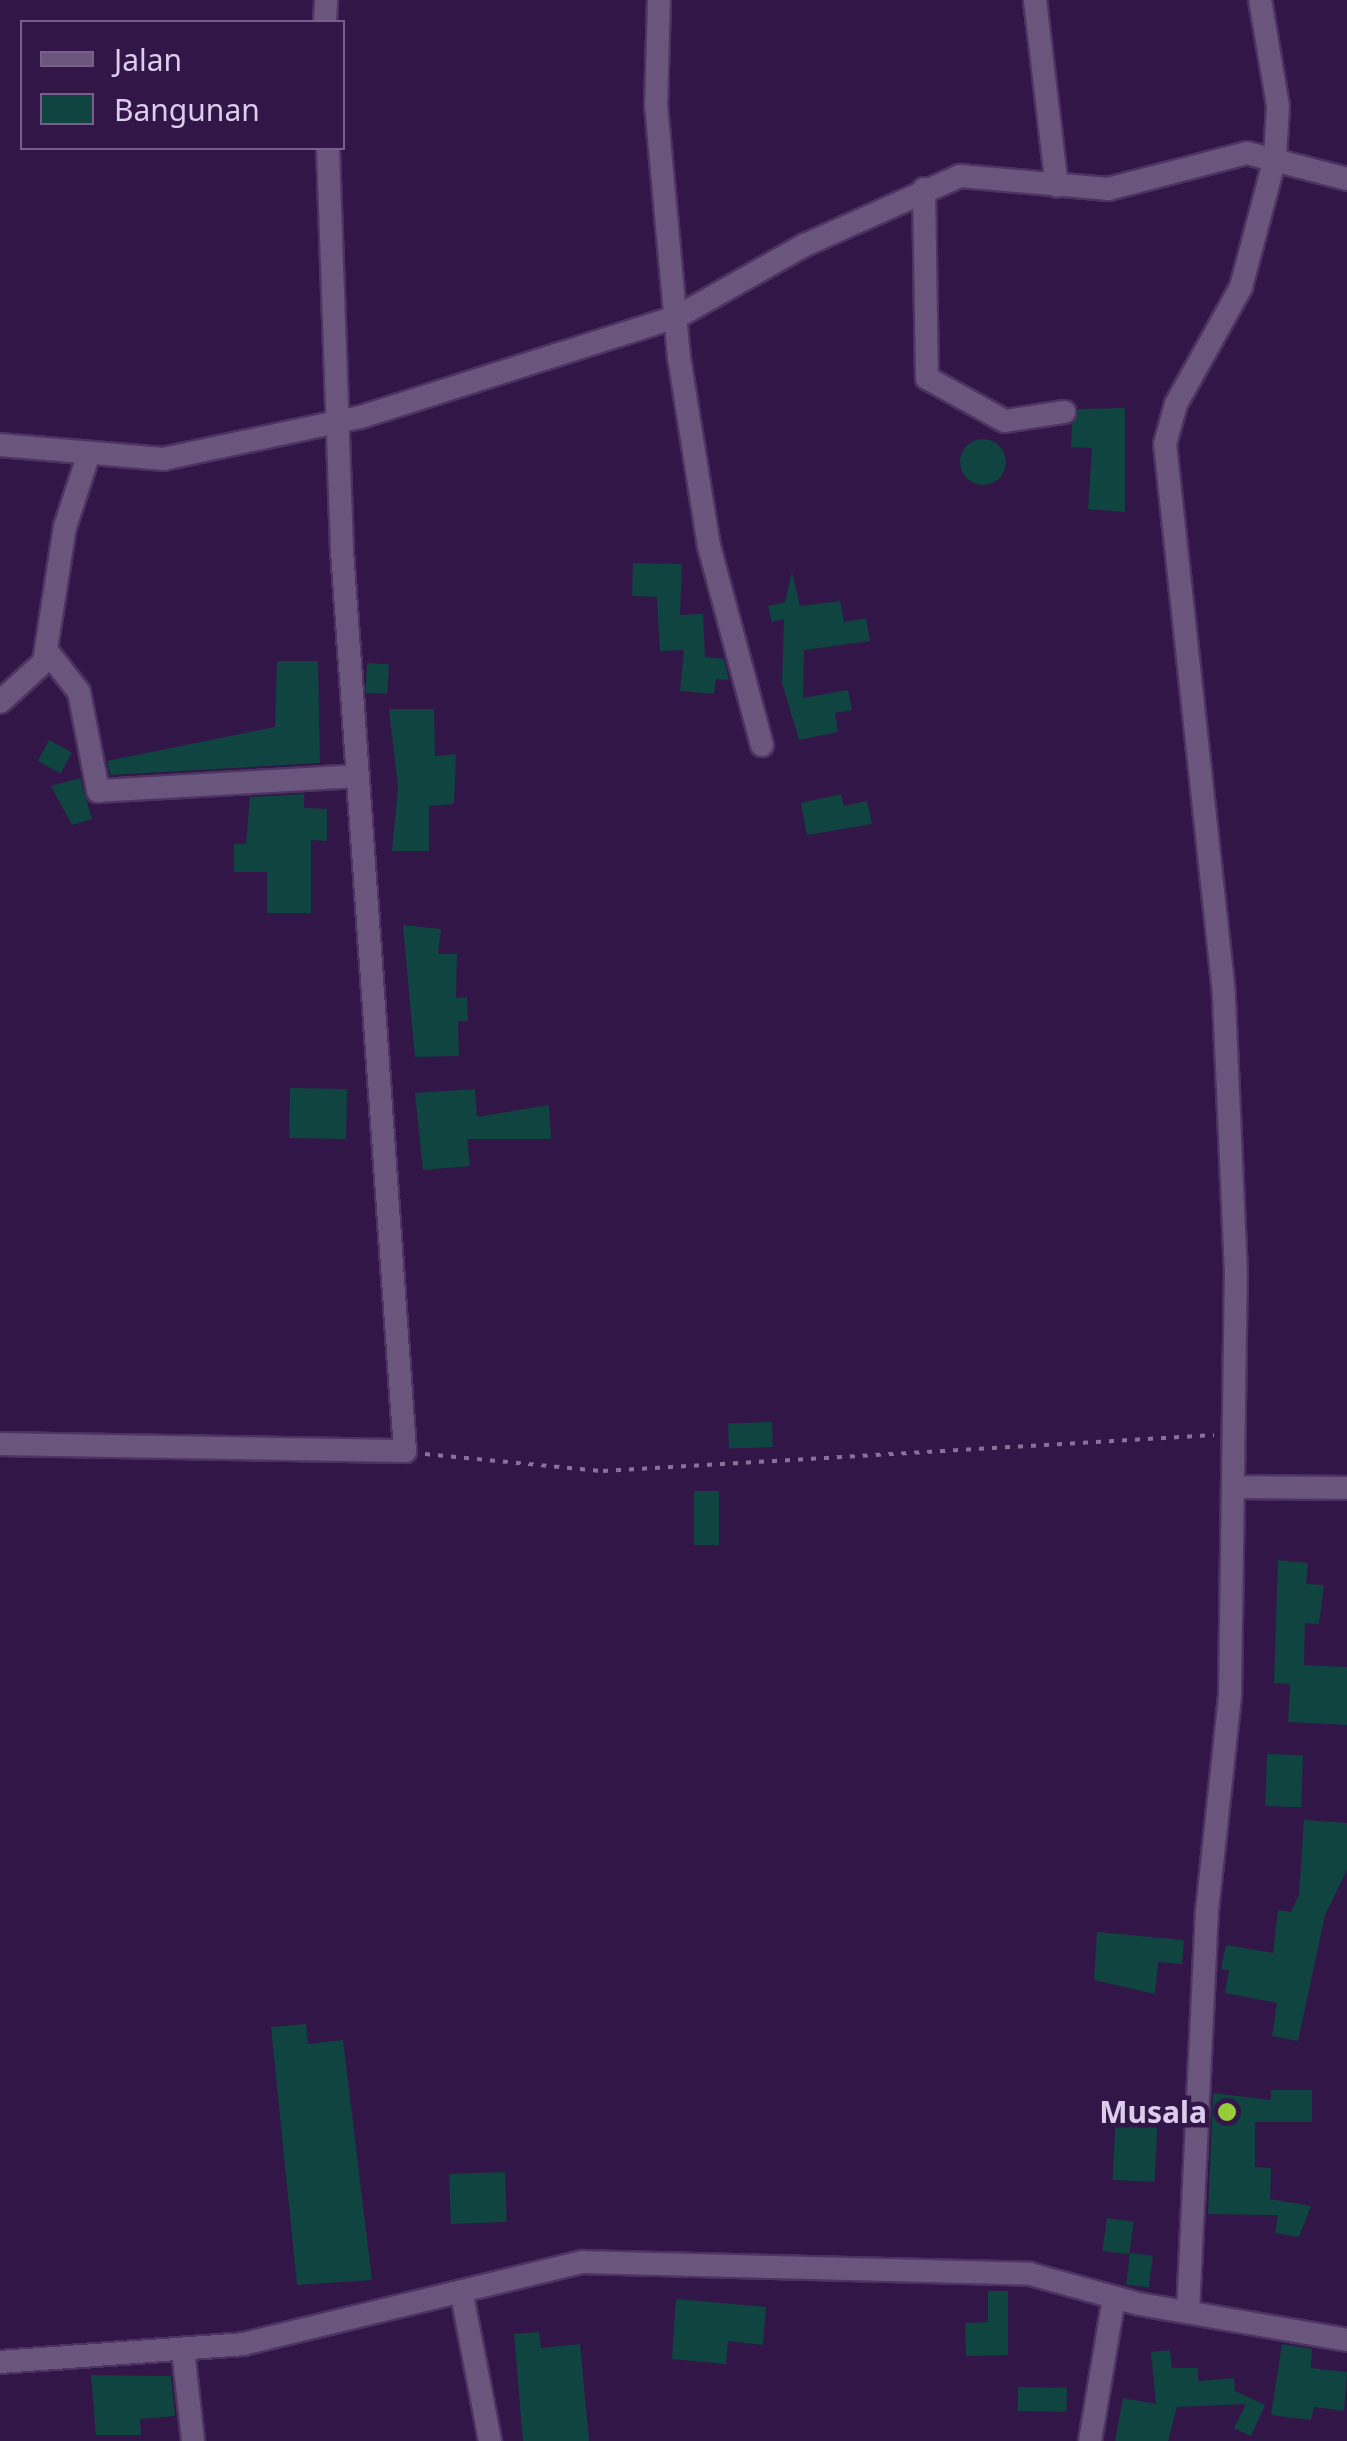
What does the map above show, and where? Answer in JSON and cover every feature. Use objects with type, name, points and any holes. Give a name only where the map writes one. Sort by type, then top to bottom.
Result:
[{"type":"street","points":[[660,0],[656,105],[678,317],[709,546],[762,745]]},
{"type":"street","points":[[1035,0],[1058,186]]},
{"type":"street","points":[[1188,2312],[1235,1486],[1234,1117],[1166,444],[1176,404],[1241,287],[1276,158],[1278,106],[1260,0]]},
{"type":"street","points":[[0,1444],[405,1452],[356,776],[328,150]]},
{"type":"street","points":[[0,445],[163,459],[343,422],[678,317],[924,189],[971,176],[1108,190],[1237,154],[1276,158],[1347,179]]},
{"type":"street","points":[[924,189],[927,378],[1005,422],[1064,412]]},
{"type":"street","points":[[0,702],[35,675],[47,651],[64,527],[88,452]]},
{"type":"street","points":[[47,651],[80,692],[98,791],[356,776]]},
{"type":"street","points":[[1235,1486],[1347,1488]]},
{"type":"street","points":[[0,2362],[183,2350],[462,2295],[558,2264],[674,2262],[1030,2274],[1114,2298],[1347,2340]]},
{"type":"street","points":[[462,2295],[490,2441]]},
{"type":"street","points":[[1090,2441],[1114,2298]]},
{"type":"street","points":[[183,2350],[193,2441]]},
{"type":"path","points":[[405,1452],[620,1471],[1234,1434]]},
{"type":"building","points":[[1125,408],[1125,512],[1088,509],[1092,448],[1071,447],[1072,424],[1079,409]]},
{"type":"building","points":[[983,439],[999,446],[1006,462],[999,478],[983,485],[967,478],[960,462],[967,446]]},
{"type":"building","points":[[633,563],[682,564],[680,615],[703,614],[705,657],[724,659],[729,680],[716,679],[714,694],[680,691],[684,650],[660,651],[657,597],[632,596]]},
{"type":"building","points":[[792,572],[800,606],[840,601],[844,622],[866,618],[870,641],[804,650],[803,698],[848,690],[852,710],[835,713],[838,732],[799,740],[782,683],[784,619],[772,622],[768,606],[785,602]]},
{"type":"building","points":[[277,661],[318,661],[320,763],[110,775],[107,761],[275,727]]},
{"type":"building","points":[[367,663],[389,664],[387,694],[365,693]]},
{"type":"building","points":[[389,709],[434,709],[435,756],[456,754],[454,804],[429,806],[429,851],[392,851],[398,787]]},
{"type":"building","points":[[49,740],[72,752],[61,773],[38,761]]},
{"type":"building","points":[[80,778],[92,819],[72,825],[51,786]]},
{"type":"building","points":[[304,794],[304,808],[327,809],[327,841],[311,840],[311,913],[267,913],[267,872],[234,872],[234,844],[246,844],[250,797]]},
{"type":"building","points":[[841,794],[844,806],[867,801],[872,824],[807,835],[801,803]]},
{"type":"building","points":[[403,925],[441,929],[438,954],[457,954],[456,998],[467,997],[468,1021],[458,1021],[459,1056],[415,1057]]},
{"type":"building","points":[[290,1088],[347,1089],[346,1139],[289,1138]]},
{"type":"building","points":[[475,1089],[477,1117],[549,1105],[551,1139],[467,1139],[470,1166],[423,1170],[415,1093]]},
{"type":"building","points":[[772,1422],[773,1447],[729,1449],[728,1424]]},
{"type":"building","points":[[694,1491],[719,1491],[719,1545],[694,1545]]},
{"type":"building","points":[[1278,1560],[1308,1563],[1306,1584],[1324,1585],[1319,1624],[1305,1623],[1304,1665],[1347,1667],[1347,1725],[1288,1722],[1290,1684],[1274,1683]]},
{"type":"building","points":[[1267,1754],[1303,1755],[1301,1807],[1265,1806]]},
{"type":"building","points":[[1304,1820],[1347,1823],[1347,1870],[1325,1915],[1298,2041],[1272,2036],[1277,2003],[1225,1993],[1229,1970],[1221,1969],[1226,1945],[1273,1953],[1278,1910],[1291,1912],[1299,1895]]},
{"type":"building","points":[[1097,1932],[1184,1940],[1182,1964],[1158,1962],[1155,1994],[1094,1980]]},
{"type":"building","points":[[306,2024],[308,2044],[343,2040],[372,2280],[297,2285],[271,2027]]},
{"type":"building","points":[[1271,2090],[1312,2090],[1312,2122],[1255,2122],[1255,2167],[1271,2168],[1270,2199],[1311,2206],[1299,2237],[1275,2233],[1278,2215],[1208,2214],[1213,2093],[1271,2100]]},
{"type":"building","points":[[1116,2114],[1158,2116],[1154,2182],[1113,2180]]},
{"type":"building","points":[[505,2172],[507,2222],[451,2224],[449,2174]]},
{"type":"building","points":[[1107,2218],[1134,2222],[1129,2254],[1102,2251]]},
{"type":"building","points":[[1130,2253],[1153,2256],[1149,2288],[1126,2285]]},
{"type":"building","points":[[988,2291],[1008,2291],[1008,2355],[966,2356],[965,2323],[988,2322]]},
{"type":"building","points":[[676,2299],[766,2307],[763,2345],[728,2341],[726,2364],[672,2359]]},
{"type":"building","points":[[539,2332],[541,2348],[580,2344],[589,2441],[523,2441],[514,2334]]},
{"type":"building","points":[[1282,2344],[1312,2349],[1311,2368],[1347,2372],[1344,2411],[1314,2407],[1311,2420],[1271,2415]]},
{"type":"building","points":[[1170,2350],[1172,2368],[1198,2368],[1198,2381],[1234,2378],[1235,2391],[1265,2405],[1251,2436],[1234,2428],[1246,2404],[1177,2407],[1168,2441],[1115,2441],[1123,2398],[1156,2404],[1151,2352]]},
{"type":"building","points":[[91,2375],[171,2376],[175,2416],[140,2419],[141,2435],[96,2435]]},
{"type":"building","points":[[1018,2387],[1067,2388],[1067,2412],[1018,2411]]},
{"type":"place","name":"Musala","points":[[1227,2112]]}]
